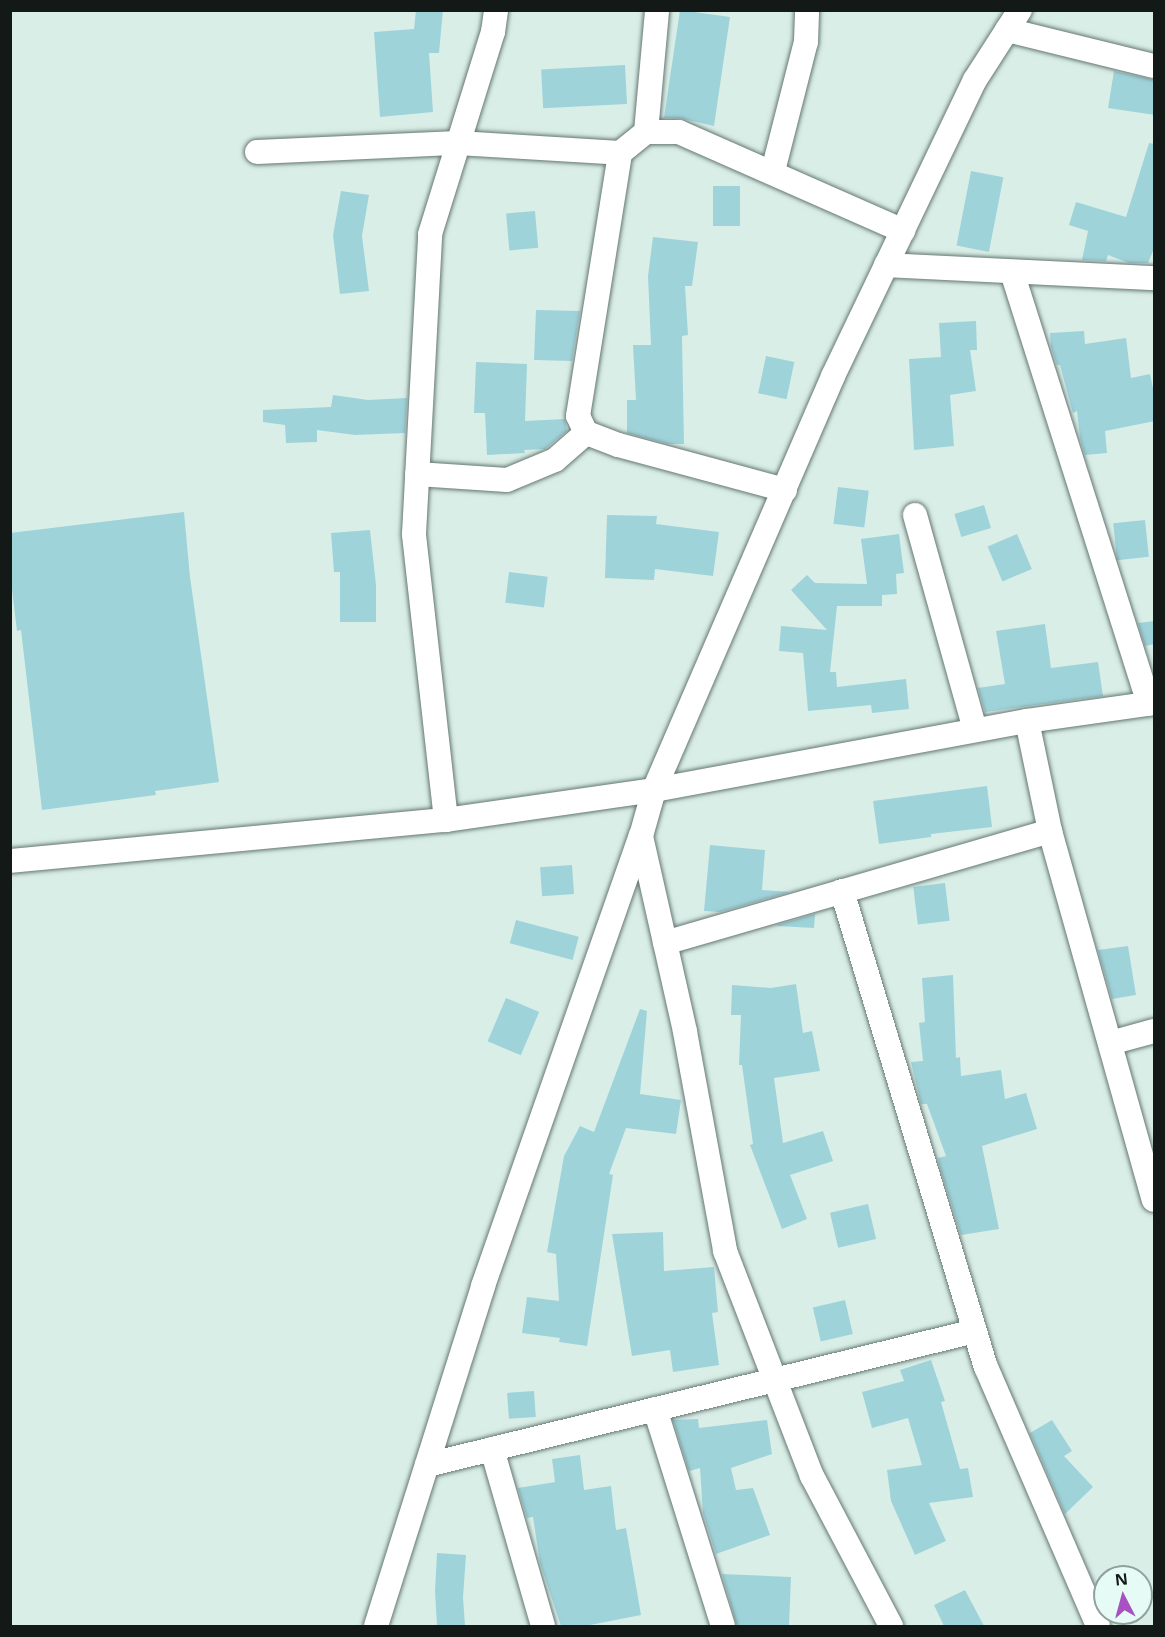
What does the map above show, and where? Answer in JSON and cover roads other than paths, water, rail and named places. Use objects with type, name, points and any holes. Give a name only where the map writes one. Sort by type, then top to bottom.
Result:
[{"type":"street","points":[[446,820],[414,534],[430,234],[493,32],[495,10]]},
{"type":"street","points":[[646,132],[657,10]]},
{"type":"street","points":[[773,171],[806,42],[807,10]]},
{"type":"street","points":[[376,1626],[483,1286],[654,790],[833,376],[975,80],[1013,20],[1155,66]]},
{"type":"street","points":[[785,490],[618,445],[586,433],[578,416],[620,153],[646,132],[679,132],[773,171],[903,231]]},
{"type":"street","points":[[257,152],[458,143],[620,153]]},
{"type":"street","points":[[886,265],[1155,278]]},
{"type":"street","points":[[10,861],[446,820],[654,790],[1027,721],[1152,704],[1012,272]]},
{"type":"street","points":[[417,474],[507,480],[555,460],[586,433]]},
{"type":"street","points":[[915,515],[975,730]]},
{"type":"street","points":[[1027,721],[1050,831],[1155,1200]]},
{"type":"street","points":[[665,943],[1050,831]]},
{"type":"street","points":[[640,836],[685,1032],[726,1251],[812,1476],[891,1626]]},
{"type":"street","points":[[842,891],[986,1367],[1098,1626]]},
{"type":"street","points":[[1110,1043],[1155,1031]]},
{"type":"street","points":[[426,1465],[975,1331]]},
{"type":"street","points":[[655,1409],[723,1626]]},
{"type":"street","points":[[492,1449],[543,1626]]}]
